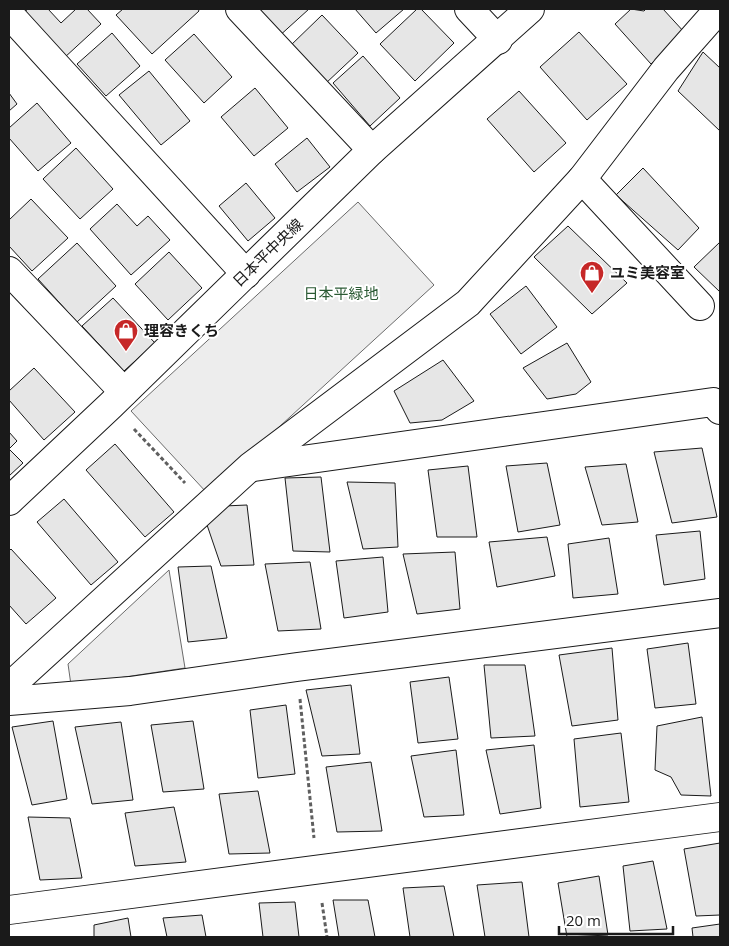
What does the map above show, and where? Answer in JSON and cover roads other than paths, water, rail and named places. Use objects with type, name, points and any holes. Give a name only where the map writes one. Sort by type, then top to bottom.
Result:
[{"type":"street","points":[[240,9],[372,150]]},
{"type":"street","points":[[469,9],[498,40]]},
{"type":"street","name":"日本平中央線","points":[[9,501],[118,398],[372,150],[498,40],[530,9]]},
{"type":"street","points":[[9,686],[250,467],[468,303],[582,179],[666,68],[719,9]]},
{"type":"street","points":[[9,14],[246,274]]},
{"type":"street","points":[[582,179],[700,306]]},
{"type":"street","points":[[9,271],[118,398]]},
{"type":"street","points":[[250,467],[713,402],[720,410]]},
{"type":"street","points":[[9,701],[130,692],[297,667],[720,613]]},
{"type":"street","points":[[9,910],[720,817]]},
{"type":"place","name":"ユミ美容室","points":[[592,294]]},
{"type":"place","name":"理容きくち","points":[[126,352]]},
{"type":"park label","name":"日本平緑地","points":[[341,294]]}]
